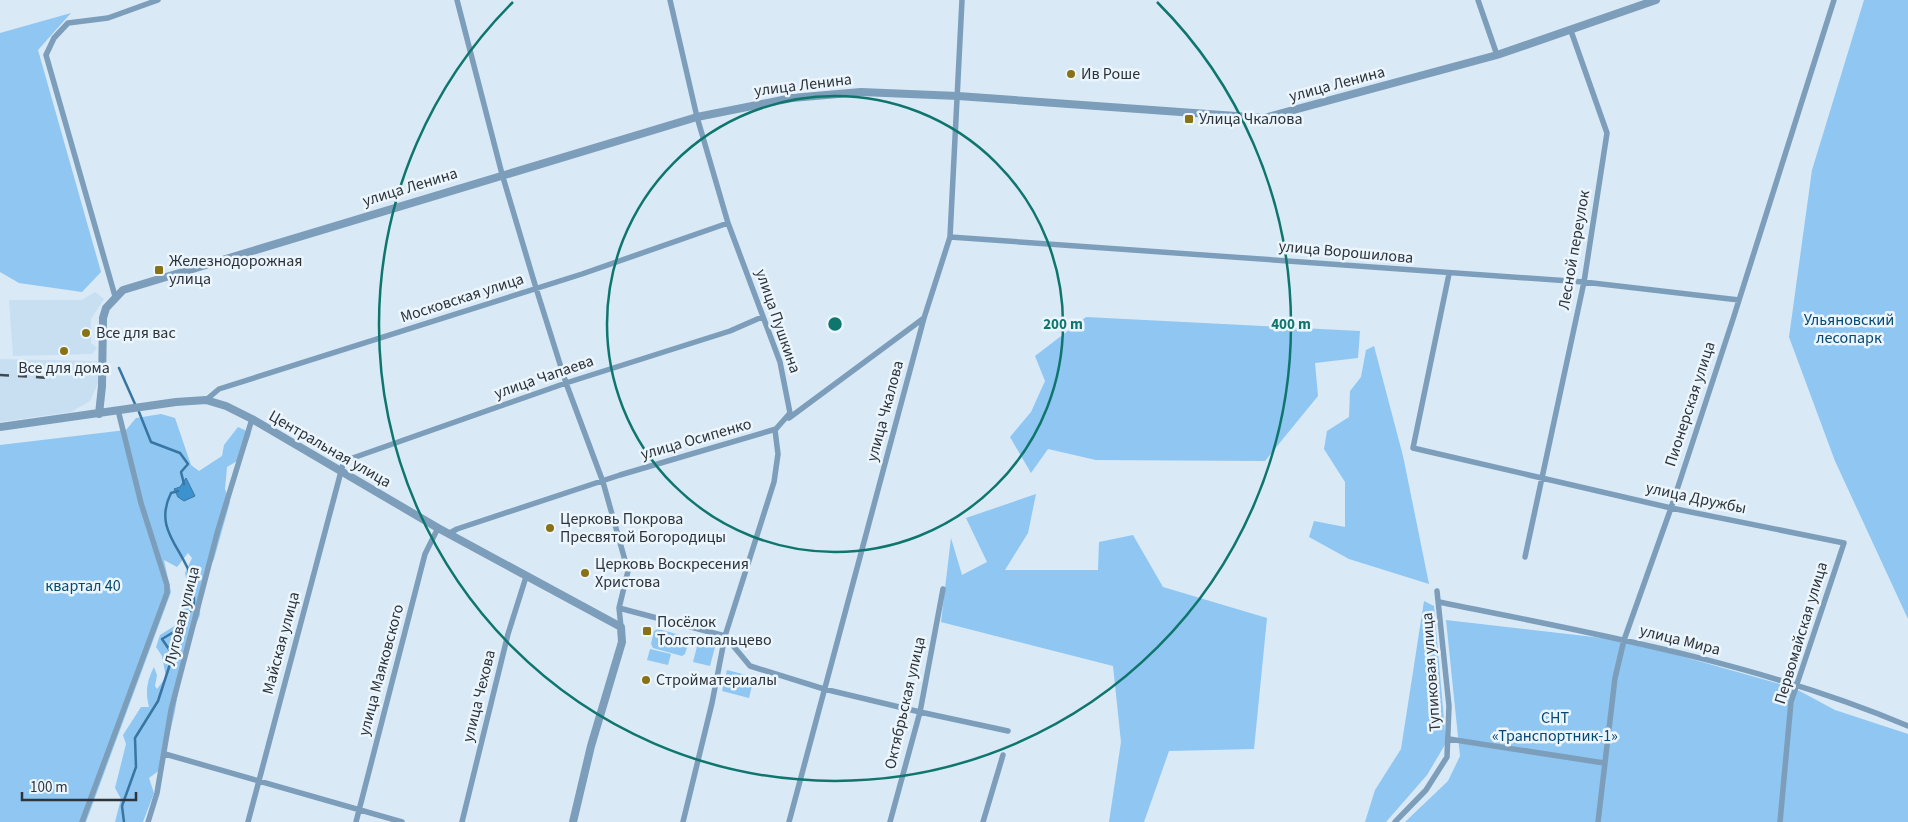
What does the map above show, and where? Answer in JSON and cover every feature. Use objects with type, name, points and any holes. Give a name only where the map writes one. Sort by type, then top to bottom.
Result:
[{"type":"street","points":[[98,414],[102,386],[103,318],[106,308],[115,296],[46,55],[54,38],[68,23],[108,18],[158,0]]},
{"type":"street","points":[[457,0],[502,174],[536,288],[566,383],[603,482],[628,570],[619,608],[622,642],[591,746],[572,822]]},
{"type":"street","name":"улица Пушкина","points":[[670,0],[697,116],[728,223],[780,362],[790,413],[775,430]]},
{"type":"street","name":"улица Чкалова","points":[[789,822],[924,318],[950,237],[962,0]]},
{"type":"street","points":[[1478,0],[1498,55]]},
{"type":"street","name":"улица Ленина","points":[[115,296],[131,286],[697,116],[792,98],[840,92],[958,96],[1257,119],[1498,55],[1656,0]]},
{"type":"street","name":"Пионерская улица","points":[[1598,822],[1615,678],[1624,640],[1739,300],[1834,0]]},
{"type":"street","name":"Лесной переулок","points":[[1525,557],[1584,282],[1607,133],[1571,31]]},
{"type":"street","name":"Московская улица","points":[[206,400],[219,389],[536,288],[728,223]]},
{"type":"street","name":"улица Ворошилова","points":[[950,237],[1449,274],[1584,282],[1739,300]]},
{"type":"street","name":"улица Дружбы","points":[[1449,274],[1413,448],[1542,476],[1670,508],[1844,543]]},
{"type":"street","name":"улица Чапаева","points":[[340,470],[347,460],[566,383],[730,331],[762,317]]},
{"type":"street","name":"улица Осипенко","points":[[448,534],[457,529],[629,472],[775,430],[924,318]]},
{"type":"street","name":"Центральная улица","points":[[0,427],[176,402],[206,400],[226,406],[252,419],[448,534],[621,627]]},
{"type":"street","points":[[82,822],[167,593],[167,586],[140,503],[118,410]]},
{"type":"street","name":"Луговая улица","points":[[148,822],[165,754],[170,718],[218,530],[252,419]]},
{"type":"street","points":[[683,822],[712,703],[725,636],[774,482],[778,454],[775,430]]},
{"type":"street","name":"Майская улица","points":[[248,822],[340,470]]},
{"type":"street","name":"улица Маяковского","points":[[356,822],[425,554],[438,528]]},
{"type":"street","name":"Первомайская улица","points":[[1780,822],[1791,702],[1844,543]]},
{"type":"street","name":"улица Чехова","points":[[462,822],[508,634],[526,577]]},
{"type":"street","name":"Октябрьская улица","points":[[890,822],[920,712],[943,589]]},
{"type":"street","name":"Тупиковая улица","points":[[1394,822],[1426,790],[1447,756],[1449,706],[1440,602],[1437,591]]},
{"type":"street","name":"улица Мира","points":[[1440,602],[1624,640],[1797,684],[1908,726]]},
{"type":"street","points":[[619,608],[725,636],[750,666],[824,689],[1008,731]]},
{"type":"street","points":[[1449,739],[1604,763]]},
{"type":"street","points":[[165,754],[402,822]]},
{"type":"street","points":[[984,822],[1003,755]]},
{"type":"shaded area","points":[[95,292],[104,299],[91,319],[91,343],[97,348],[92,354],[13,356],[9,300],[82,300]]},
{"type":"shaded area","points":[[0,359],[97,361],[98,383],[90,401],[71,412],[0,422]]},
{"type":"shaded area","points":[[186,478],[195,496],[184,501],[178,497],[174,489],[180,487]]},
{"type":"green space","name":"Ульяновский лесопарк","points":[[1864,0],[1908,0],[1908,619],[1835,461],[1789,337],[1812,170]]},
{"type":"green space","points":[[71,13],[38,50],[101,272],[82,292],[19,283],[0,272],[0,33]]},
{"type":"green space","points":[[1086,317],[1360,331],[1358,358],[1315,363],[1318,396],[1265,461],[1096,460],[1048,449],[1031,473],[1010,437],[1031,412],[1045,381],[1035,356]]},
{"type":"green space","points":[[1374,346],[1403,456],[1429,584],[1349,559],[1309,537],[1314,521],[1345,527],[1345,482],[1324,449],[1327,431],[1349,417],[1350,391],[1361,377],[1366,350]]},
{"type":"green space","name":"квартал 40","points":[[161,414],[175,418],[191,465],[199,471],[222,456],[224,445],[238,427],[251,433],[242,458],[227,467],[225,489],[230,502],[214,559],[201,584],[200,615],[184,652],[175,711],[161,769],[149,778],[154,793],[143,822],[115,822],[121,799],[115,788],[126,744],[123,735],[141,707],[149,707],[147,686],[154,667],[157,675],[155,686],[157,689],[166,677],[162,656],[156,647],[160,635],[176,625],[184,614],[181,602],[188,589],[185,573],[192,558],[188,553],[177,567],[164,560],[171,592],[86,822],[0,822],[0,445],[126,430],[136,418]]},
{"type":"green space","points":[[1036,494],[1028,533],[1005,570],[1098,570],[1099,542],[1133,535],[1163,587],[1267,618],[1254,749],[1169,751],[1144,822],[1109,822],[1121,742],[1113,666],[941,622],[951,538],[962,575],[987,562],[966,518]]},
{"type":"green space","points":[[1424,601],[1434,606],[1446,743],[1427,775],[1386,822],[1365,822],[1375,790],[1401,749]]},
{"type":"green space","name":"СНТ «Транспортник-1»","points":[[1446,620],[1620,640],[1794,688],[1835,710],[1908,734],[1908,822],[1405,822],[1448,781],[1460,756]]},
{"type":"green space","points":[[658,629],[687,637],[689,641],[685,654],[682,656],[653,648],[651,644],[654,631]]},
{"type":"green space","points":[[699,639],[716,643],[710,666],[693,662]]},
{"type":"green space","points":[[650,649],[671,654],[668,665],[647,660]]},
{"type":"green space","points":[[727,670],[754,677],[749,698],[722,691]]},
{"type":"waterway","points":[[119,368],[135,404]]},
{"type":"waterway","points":[[139,412],[151,442],[180,453],[188,464],[181,472],[184,484]]},
{"type":"waterway","points":[[124,822],[122,806],[136,767],[135,738],[158,701],[173,655],[162,639],[177,630],[194,606],[192,579],[171,538],[165,517],[166,506],[171,493],[178,491]]},
{"type":"railway","points":[[0,375],[51,378]]},
{"type":"place","name":"Ив Роше","points":[[1071,74]]},
{"type":"place","name":"Улица Чкалова","points":[[1189,119]]},
{"type":"place","name":"Железнодорожная улица","points":[[159,270]]},
{"type":"place","name":"Все для вас","points":[[86,333]]},
{"type":"place","name":"Все для дома","points":[[64,351]]},
{"type":"place","name":"Церковь Покрова Пресвятой Богородицы","points":[[550,528]]},
{"type":"place","name":"Церковь Воскресения Христова","points":[[585,573]]},
{"type":"place","name":"Посёлок Толстопальцево","points":[[647,631]]},
{"type":"place","name":"Стройматериалы","points":[[646,680]]}]
